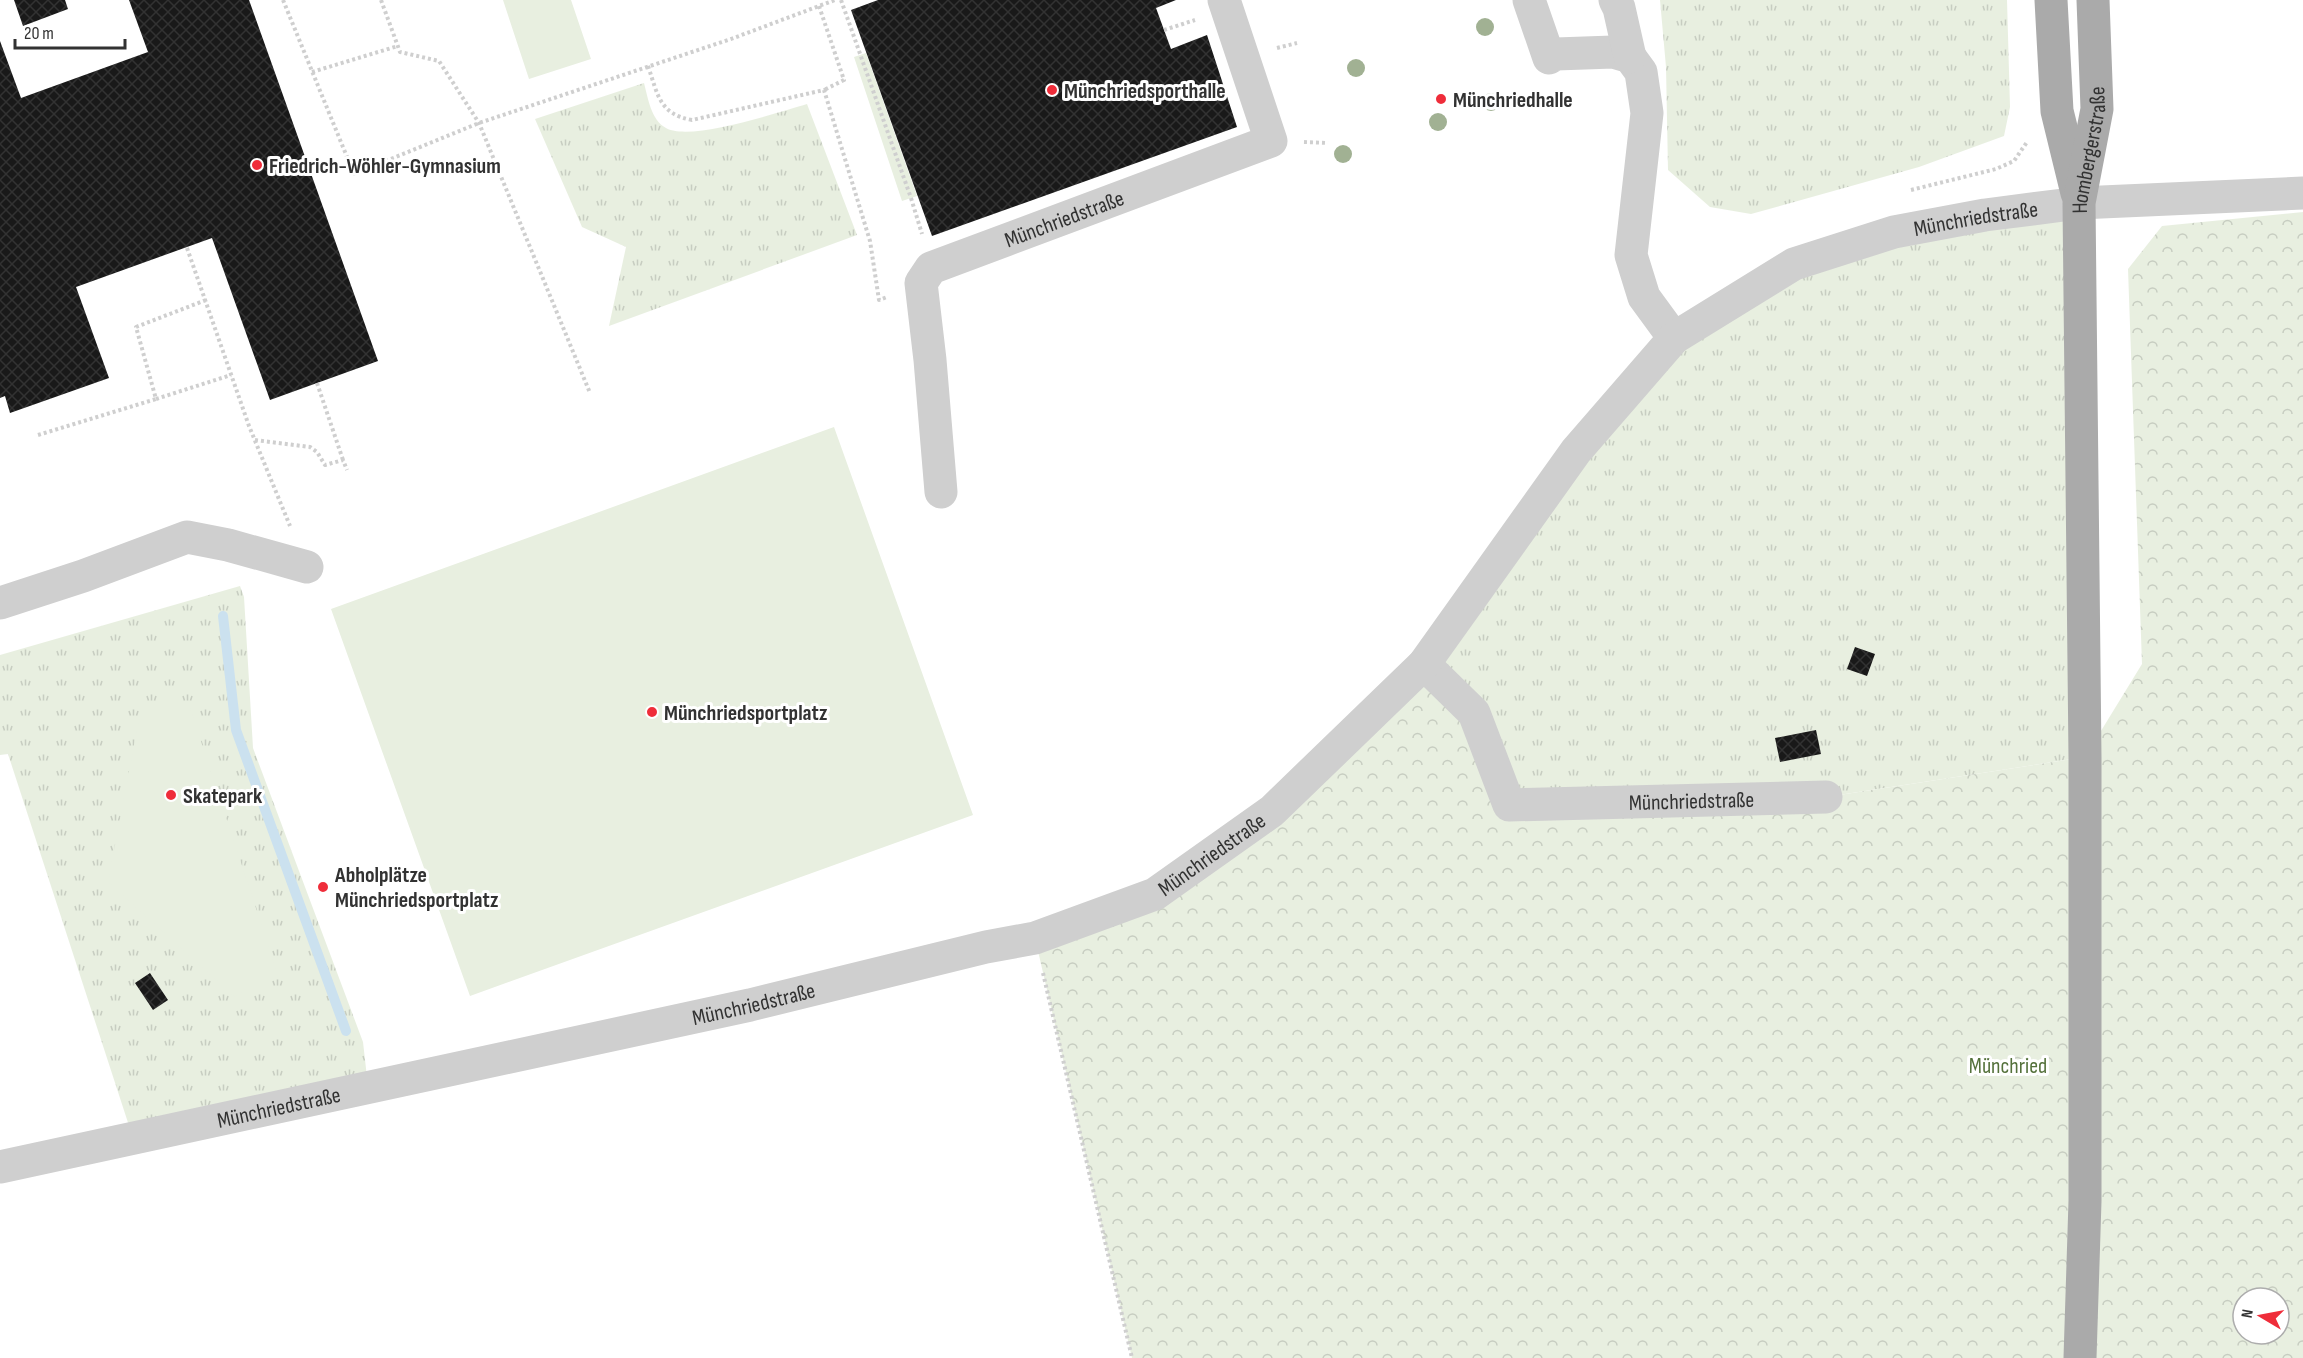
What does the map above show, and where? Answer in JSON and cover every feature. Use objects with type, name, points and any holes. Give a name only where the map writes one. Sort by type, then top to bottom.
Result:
[{"type":"main road","name":"Hombergerstraße","points":[[2051,0],[2057,111],[2079,203]]},
{"type":"main road","name":"Hombergerstraße","points":[[2079,203],[2097,109],[2093,0]]},
{"type":"main road","points":[[2079,203],[2085,757],[2085,1201],[2080,1358]]},
{"type":"street","name":"Münchriedstraße","points":[[941,492],[921,283],[931,268],[1271,141],[1224,0]]},
{"type":"street","points":[[1529,0],[1550,58],[1556,54],[1613,52],[1630,57]]},
{"type":"street","points":[[1621,3],[1630,57],[1641,72],[1647,113],[1630,255],[1644,297],[1674,338]]},
{"type":"street","name":"Münchriedstraße","points":[[0,1167],[750,1005],[986,947],[1035,938],[1155,894],[1272,811],[1424,664],[1576,451],[1674,338],[1794,264],[1894,232],[1985,215],[2079,203],[2303,193]]},
{"type":"street","points":[[0,603],[83,576],[188,537],[237,547],[307,567]]},
{"type":"street","name":"Münchriedstraße","points":[[1424,664],[1474,713],[1509,805],[1826,797]]},
{"type":"path","points":[[283,0],[354,174],[479,123],[835,0]]},
{"type":"path","points":[[381,0],[400,52],[440,61],[479,123],[590,393]]},
{"type":"path","points":[[841,0],[915,210]]},
{"type":"path","points":[[648,66],[665,108],[677,117],[692,120],[824,90],[844,80],[819,6]]},
{"type":"path","points":[[312,72],[398,46]]},
{"type":"path","points":[[824,90],[870,241],[879,300]]},
{"type":"path","points":[[187,248],[254,440],[307,567]]},
{"type":"path","points":[[156,399],[136,327],[206,300]]},
{"type":"path","points":[[38,435],[231,375]]},
{"type":"path","points":[[317,383],[347,470]]},
{"type":"path","points":[[254,440],[310,447],[317,452],[324,465],[343,460]]},
{"type":"path","points":[[1035,938],[1132,1358]]},
{"type":"green space","points":[[503,0],[571,0],[591,59],[529,79]]},
{"type":"green space","points":[[1660,0],[2007,0],[2010,107],[2004,136],[1919,167],[1751,214],[1710,207],[1668,170],[1666,67]]},
{"type":"green space","points":[[866,53],[917,196],[902,201],[854,57]]},
{"type":"green space","points":[[644,83],[657,120],[666,128],[678,131],[714,129],[807,104],[857,235],[609,326],[626,247],[582,227],[535,119]]},
{"type":"green space","points":[[2079,203],[2085,757],[1826,797],[1509,805],[1424,664],[1674,338],[1794,264]]},
{"type":"green space","name":"Münchried","points":[[2303,212],[2303,1358],[1132,1358],[1035,938],[1155,894],[1424,664],[1441,682],[1509,805],[1826,797],[2085,757],[2142,664],[2128,269],[2162,226]]},
{"type":"green space","name":"Münchriedsportplatz","points":[[834,427],[973,815],[470,996],[331,609]]},
{"type":"green space","points":[[240,586],[244,597],[253,748],[363,1042],[368,1086],[133,1138],[8,754],[0,755],[0,655]]},
{"type":"green space","name":"Skatepark","points":[[141,708],[190,708],[276,969],[235,997],[108,882]]},
{"type":"building","points":[[14,0],[65,0],[68,9],[23,26]]},
{"type":"building","points":[[129,0],[249,0],[378,361],[270,400],[212,238],[76,287],[109,378],[10,413],[5,396],[0,398],[0,41],[21,98],[148,52]]},
{"type":"building","name":"Münchriedsporthalle","points":[[878,0],[1176,0],[1156,8],[1171,49],[1207,35],[1237,127],[932,236],[851,10]]},
{"type":"building","points":[[1855,647],[1875,654],[1867,676],[1847,669]]},
{"type":"building","points":[[1816,730],[1821,754],[1780,762],[1775,738]]},
{"type":"building","points":[[150,973],[168,1000],[153,1010],[135,983]]},
{"type":"waterway","points":[[223,616],[236,730],[346,1031]]},
{"type":"place","name":"Münchriedsporthalle","points":[[1052,90]]},
{"type":"place","name":"Münchriedhalle","points":[[1441,99]]},
{"type":"place","name":"Friedrich-Wöhler-Gymnasium","points":[[257,165]]},
{"type":"place","name":"Münchriedsportplatz","points":[[652,712]]},
{"type":"place","name":"Skatepark","points":[[171,795]]},
{"type":"place","name":"Abholplätze Münchriedsportplatz","points":[[323,887]]}]
